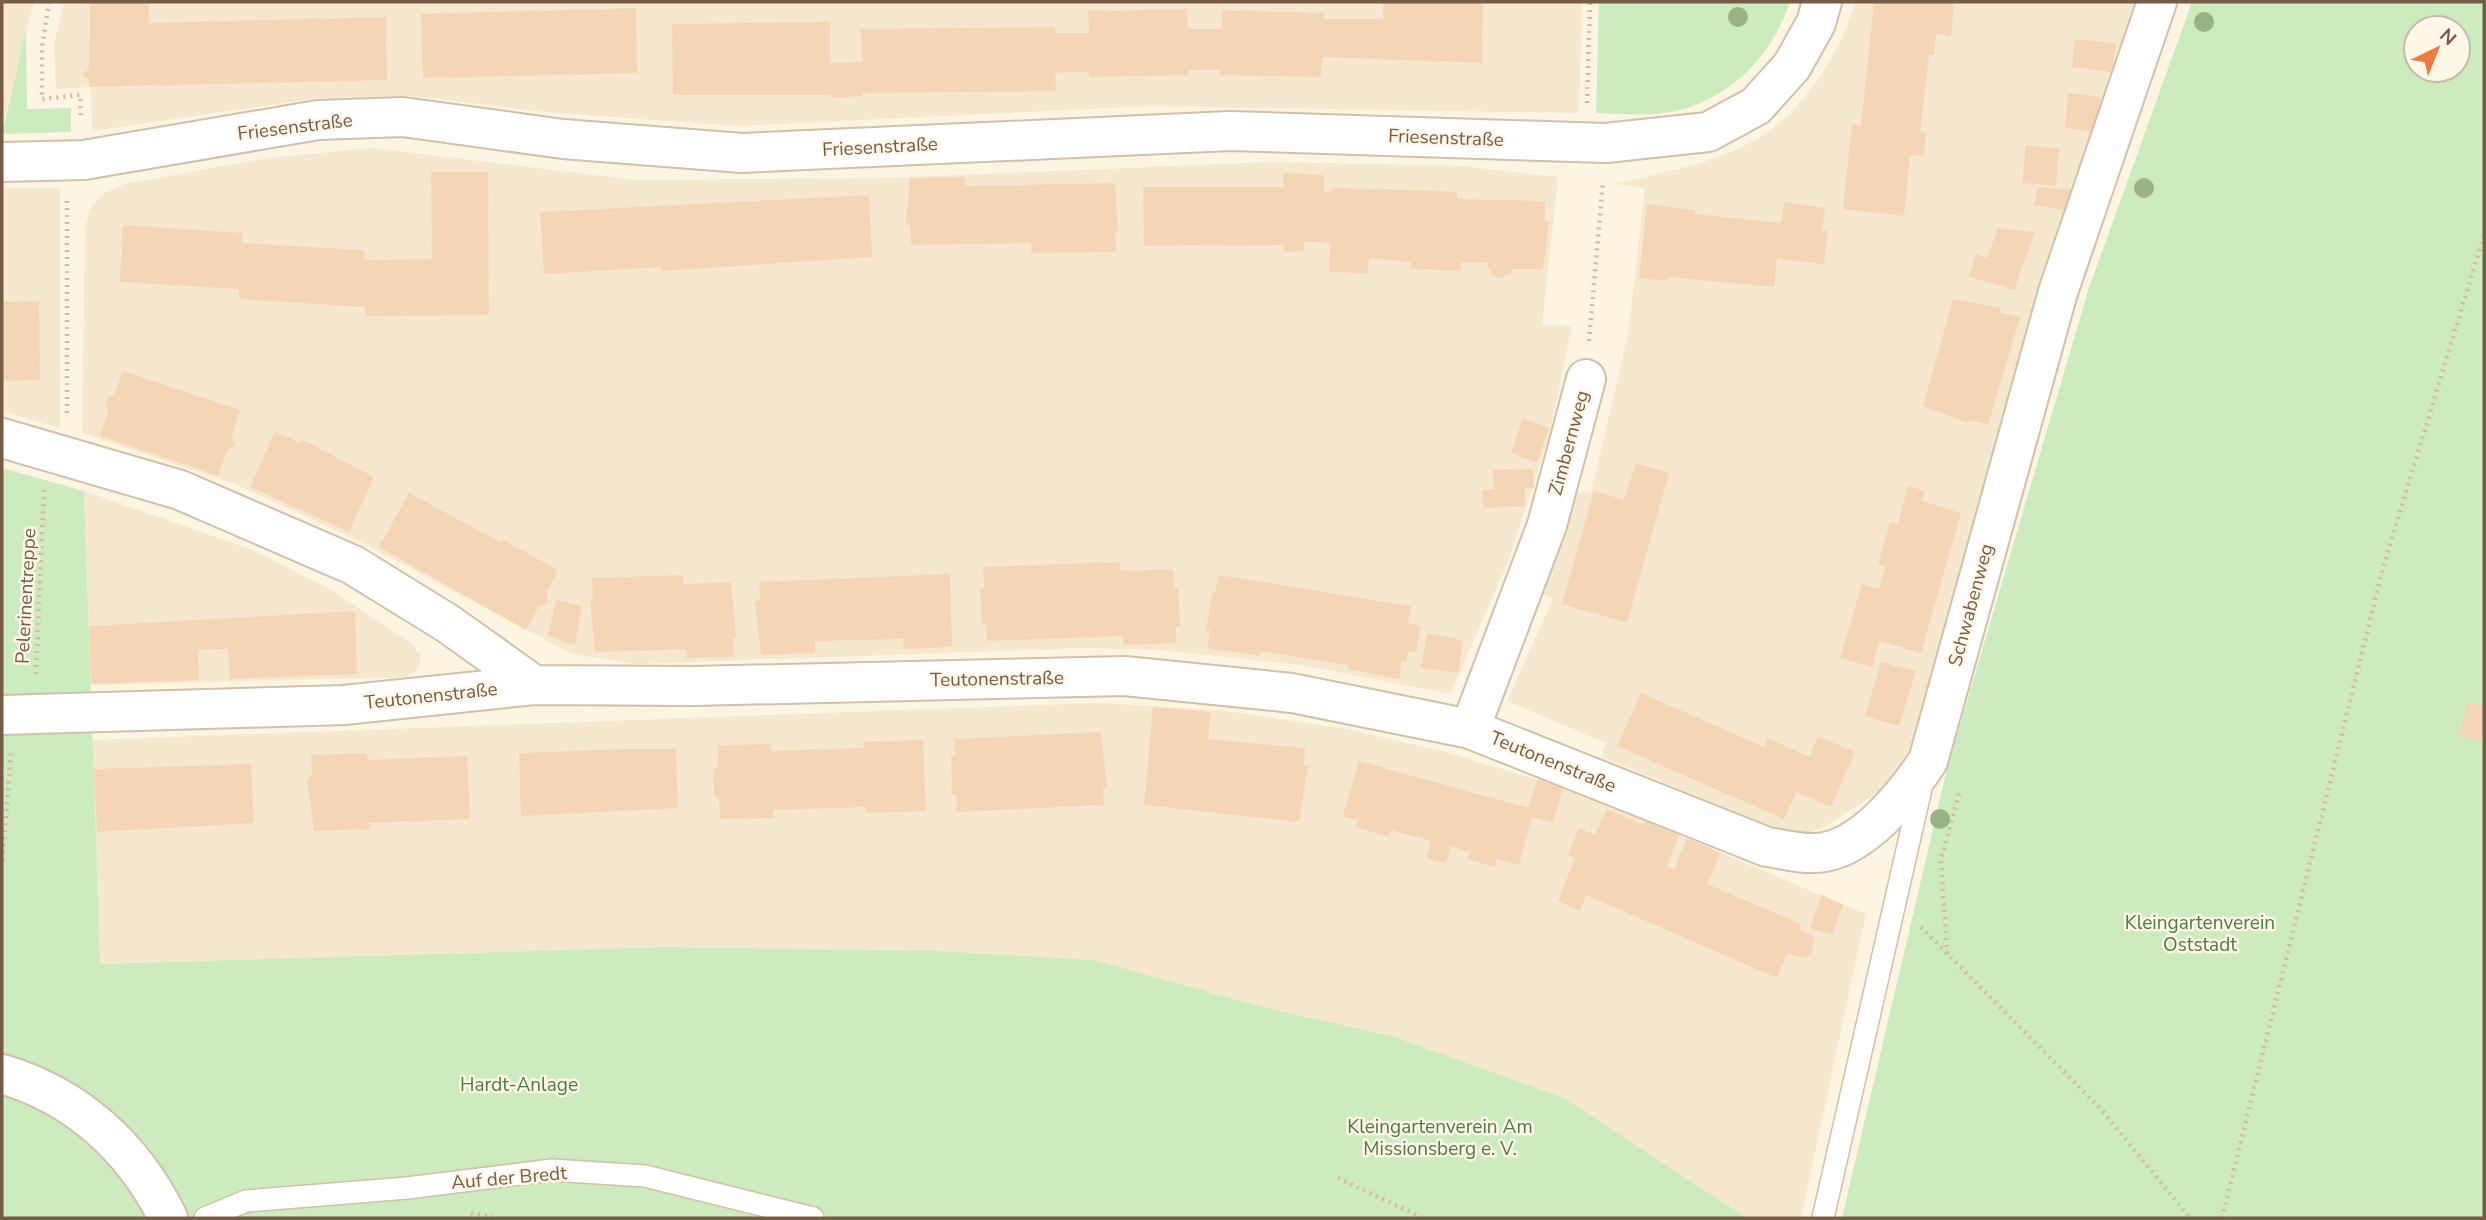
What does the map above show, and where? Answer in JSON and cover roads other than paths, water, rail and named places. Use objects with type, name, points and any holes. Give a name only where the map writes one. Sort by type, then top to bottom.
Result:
[{"type":"street","name":"Friesenstraße","points":[[2,162],[84,160],[318,120],[403,117],[563,139],[742,153],[1230,131],[1597,142],[1708,132],[1756,106],[1791,66],[1816,23],[1822,2]]},
{"type":"street","name":"Schwabenweg","points":[[1928,761],[2058,292],[2157,2]]},
{"type":"street","name":"Zimbernweg","points":[[1470,729],[1547,525],[1586,379]]},
{"type":"street","points":[[2,438],[180,490],[353,565],[447,623],[534,685]]},
{"type":"street","name":"Teutonenstraße","points":[[17,715],[344,705],[534,685],[707,685],[1125,676],[1292,693],[1470,729],[1767,847],[1816,854],[1862,837],[1906,793],[1928,761]]},
{"type":"street","points":[[2,1073],[53,1093],[97,1124],[127,1152],[157,1196],[168,1218]]},
{"type":"lane","name":"Schwabenweg","points":[[1823,1218],[1894,899],[1928,761]]},
{"type":"lane","name":"Auf der Bredt","points":[[205,1218],[246,1200],[407,1188],[552,1170],[645,1176],[813,1218]]},
{"type":"park label","name":"Kleingartenverein Oststadt","points":[[2200,934]]},
{"type":"park label","name":"Hardt-Anlage","points":[[519,1085]]},
{"type":"park label","name":"Kleingartenverein Am Missionsberg e. V.","points":[[1440,1138]]}]
